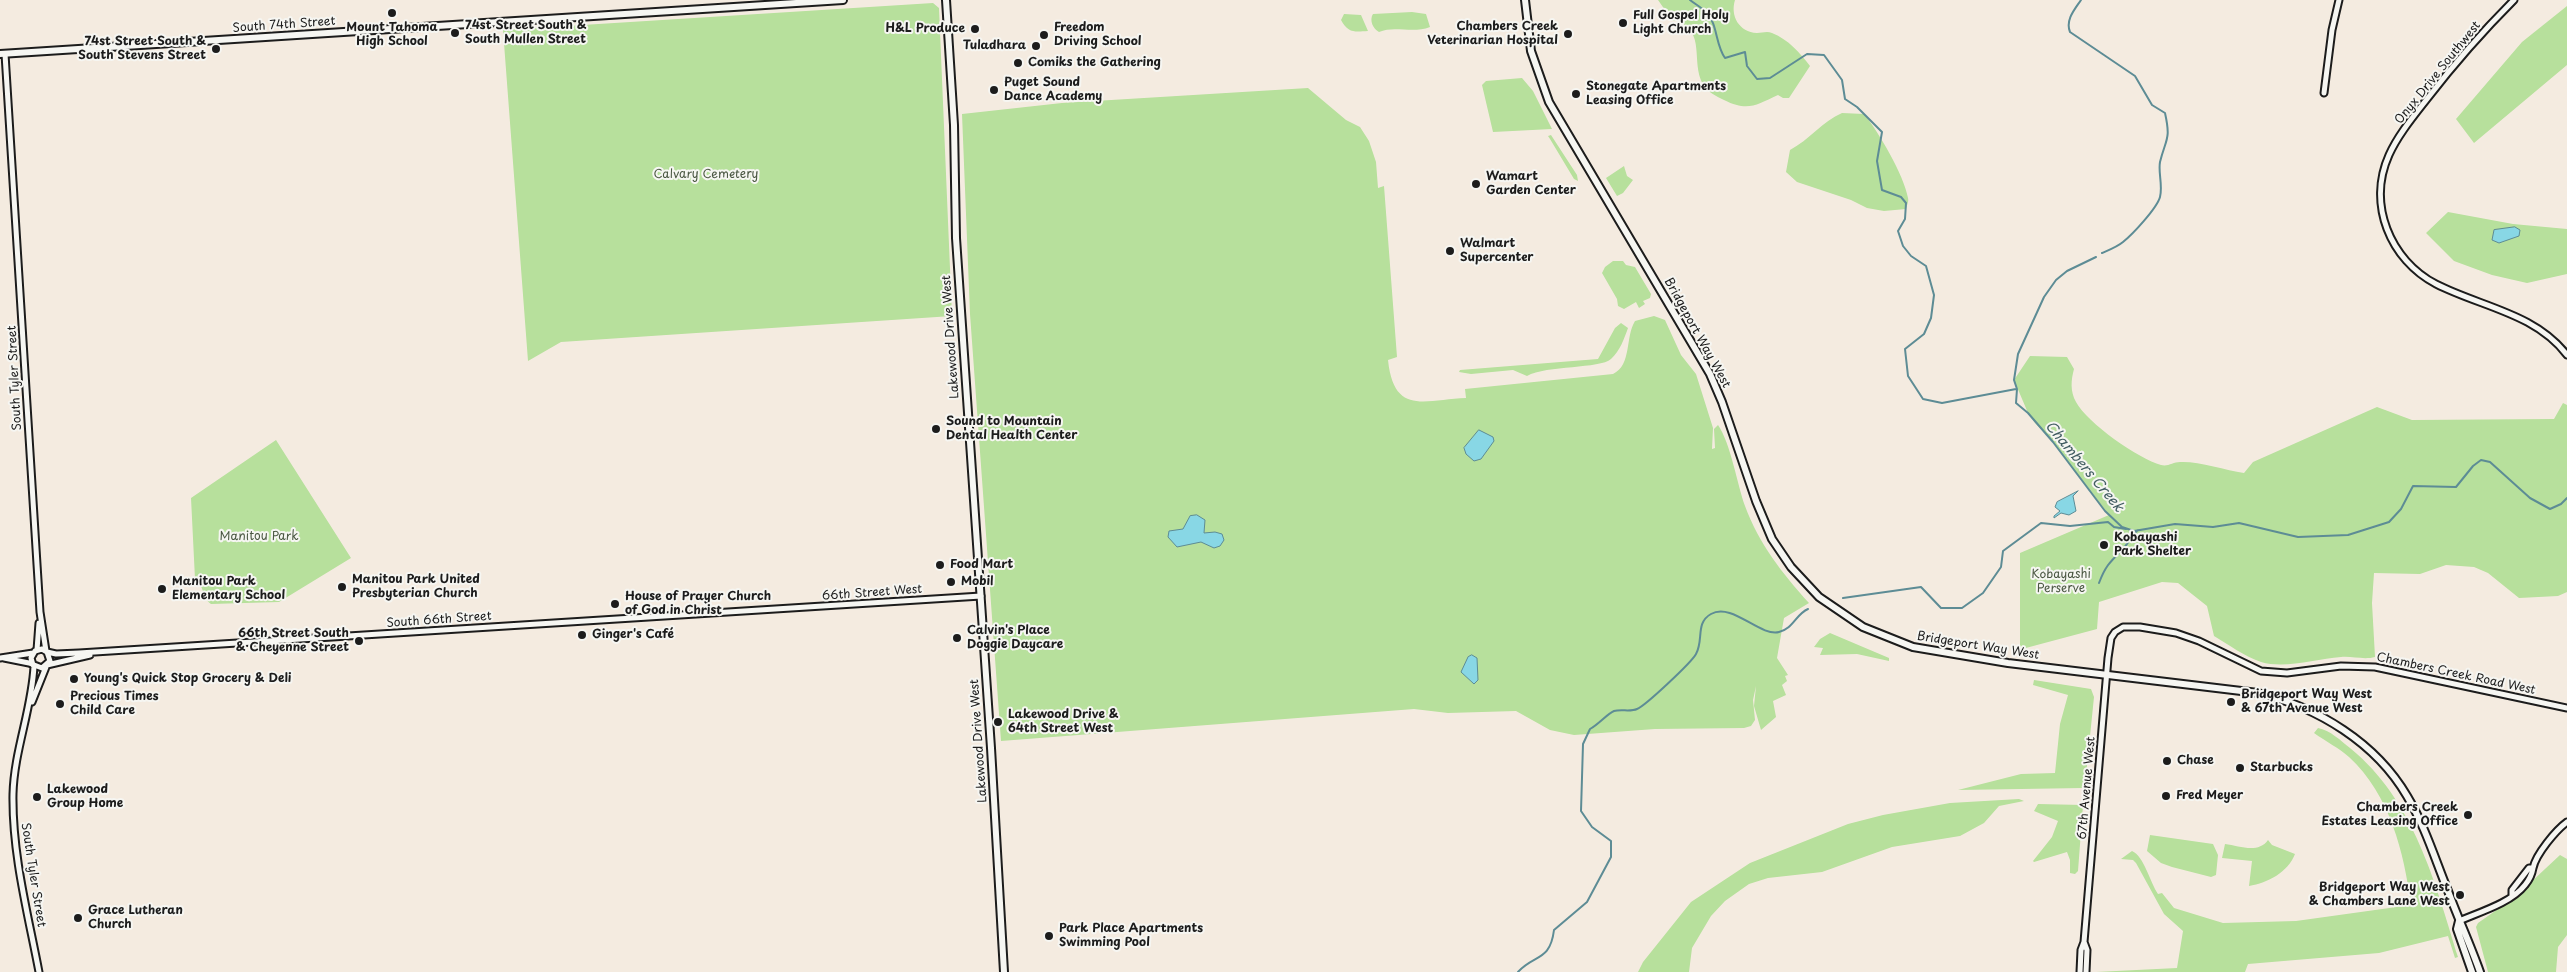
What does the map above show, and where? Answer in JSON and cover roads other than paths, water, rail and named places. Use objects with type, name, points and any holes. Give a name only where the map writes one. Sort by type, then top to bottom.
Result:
[{"type":"main road","name":"South 74th Street","points":[[2,54],[843,0]]},
{"type":"main road","name":"Lakewood Drive West","points":[[946,0],[954,125],[956,238],[981,596],[1004,972]]},
{"type":"main road","name":"Bridgeport Way West","points":[[1525,0],[1531,51],[1549,102],[1710,374],[1722,402],[1756,501],[1772,539],[1791,567],[1819,597],[1863,627],[1913,648],[2008,663],[2270,696],[2306,708],[2340,727],[2373,754],[2407,796],[2423,829],[2480,972]]},
{"type":"main road","name":"Bridgeport Way West","points":[[2459,921],[2457,929],[2472,972]]},
{"type":"street","points":[[2324,93],[2332,30],[2339,0]]},
{"type":"street","name":"Onyx Drive Southwest","points":[[2514,0],[2469,47],[2398,137],[2385,166],[2381,187],[2385,227],[2402,255],[2412,267],[2435,283],[2534,325],[2556,343],[2567,356]]},
{"type":"street","name":"South Tyler Street","points":[[2,54],[40,612],[47,651]]},
{"type":"street","name":"66th Street West","points":[[765,610],[981,596]]},
{"type":"street","name":"South 66th Street","points":[[47,651],[56,654],[765,610]]},
{"type":"street","name":"South Tyler Street","points":[[35,652],[40,612]]},
{"type":"street","name":"Chambers Creek Road West","points":[[2112,636],[2123,628],[2147,628],[2199,641],[2261,671],[2288,673],[2342,666],[2375,667],[2567,708]]},
{"type":"street","name":"67th Avenue West","points":[[2080,972],[2106,675],[2112,636]]},
{"type":"street","name":"South 66th Street","points":[[47,666],[115,650]]},
{"type":"street","points":[[47,651],[50,659],[47,666],[39,668],[2,658],[47,651]]},
{"type":"street","points":[[34,666],[31,661],[35,652]]},
{"type":"street","name":"South Tyler Street","points":[[34,666],[26,721],[15,774],[14,818],[18,861],[39,972]]},
{"type":"street","name":"South Tyler Street","points":[[26,721],[40,676],[47,666]]},
{"type":"street","points":[[2459,921],[2490,908],[2512,895],[2512,890],[2529,868],[2533,868],[2554,835],[2567,822]]},
{"type":"street","name":"67th Avenue West","points":[[2084,942],[2088,950],[2086,972]]},
{"type":"water","points":[[2515,227],[2520,230],[2519,236],[2499,243],[2492,240],[2494,230]]},
{"type":"water","points":[[1479,430],[1493,437],[1494,441],[1481,459],[1474,461],[1466,454],[1464,448]]},
{"type":"water","points":[[2078,491],[2073,496],[2076,511],[2069,515],[2061,513],[2054,518],[2060,511],[2055,507],[2057,502]]},
{"type":"water","points":[[1197,515],[1205,520],[1204,533],[1215,532],[1222,534],[1224,540],[1220,546],[1214,548],[1201,542],[1177,547],[1168,537],[1169,531],[1183,529],[1190,516]]},
{"type":"water","points":[[1472,655],[1477,658],[1478,680],[1474,684],[1461,672],[1468,657]]},
{"type":"waterway","points":[[1690,0],[1710,17],[1725,58],[1745,52],[1747,66],[1757,79],[1770,78],[1807,54],[1824,55],[1842,80],[1845,99],[1857,107],[1882,132],[1877,161],[1882,190],[1901,197],[1906,203],[1905,219],[1898,231],[1903,246],[1911,256],[1926,266],[1934,295],[1931,318],[1924,334],[1905,349],[1908,376],[1923,399],[1942,403],[2016,389]]},
{"type":"waterway","name":"Chambers Creek","points":[[2081,0],[2070,19],[2070,32],[2135,76],[2152,105],[2165,113],[2168,129],[2160,162],[2161,193],[2158,202],[2144,221],[2127,238],[2102,253]]},
{"type":"waterway","name":"Chambers Creek","points":[[2096,257],[2067,271],[2056,280],[2044,297],[2018,354],[2014,380],[2017,389],[2016,403],[2028,413],[2053,442],[2105,511],[2122,527],[2134,531],[2175,524],[2213,527],[2239,523],[2298,537],[2348,535],[2389,522],[2401,509],[2413,486],[2456,487],[2473,466],[2481,460],[2490,462],[2530,498],[2550,509],[2561,504],[2567,498]]},
{"type":"waterway","points":[[1843,598],[1921,587],[1941,608],[1962,608],[1983,593],[2001,567],[2003,551],[2041,523],[2070,526],[2108,522],[2114,527],[2126,529]]},
{"type":"waterway","points":[[2099,583],[2103,573],[2113,559],[2138,530]]},
{"type":"waterway","points":[[1518,972],[1545,953],[1549,948],[1554,930],[1587,902],[1611,857],[1611,841],[1592,827],[1581,811],[1583,744],[1590,729],[1614,711],[1637,709],[1668,684],[1696,654],[1701,627],[1706,618],[1711,614],[1728,612],[1763,630],[1779,632],[1788,628],[1800,614],[1808,609]]},
{"type":"place","name":"Mount Tahoma High School","points":[[392,13]]},
{"type":"place","name":"Full Gospel Holy Light Church","points":[[1623,23]]},
{"type":"place","name":"H&L Produce","points":[[975,29]]},
{"type":"place","name":"74st Street South & South Mullen Street","points":[[455,33]]},
{"type":"place","name":"Chambers Creek Veterinarian Hospital","points":[[1568,34]]},
{"type":"place","name":"Freedom Driving School","points":[[1044,35]]},
{"type":"place","name":"Tuladhara","points":[[1036,46]]},
{"type":"place","name":"74st Street South & South Stevens Street","points":[[216,49]]},
{"type":"place","name":"Comiks the Gathering","points":[[1018,63]]},
{"type":"place","name":"Puget Sound Dance Academy","points":[[994,90]]},
{"type":"place","name":"Stonegate Apartments Leasing Office","points":[[1576,94]]},
{"type":"place","name":"Wamart Garden Center","points":[[1476,184]]},
{"type":"place","name":"Walmart Supercenter","points":[[1450,251]]},
{"type":"place","name":"Sound to Mountain Dental Health Center","points":[[936,429]]},
{"type":"place","name":"Kobayashi Park Shelter","points":[[2104,545]]},
{"type":"place","name":"Food Mart","points":[[940,565]]},
{"type":"place","name":"Mobil","points":[[951,582]]},
{"type":"place","name":"Manitou Park United Presbyterian Church","points":[[342,587]]},
{"type":"place","name":"Manitou Park Elementary School","points":[[162,589]]},
{"type":"place","name":"House of Prayer Church of God in Christ","points":[[615,604]]},
{"type":"place","name":"Ginger's Café","points":[[582,635]]},
{"type":"place","name":"Calvin's Place Doggie Daycare","points":[[957,638]]},
{"type":"place","name":"66th Street South & Cheyenne Street","points":[[359,641]]},
{"type":"place","name":"Young's Quick Stop Grocery & Deli","points":[[74,679]]},
{"type":"place","name":"Bridgeport Way West & 67th Avenue West","points":[[2231,702]]},
{"type":"place","name":"Precious Times Child Care","points":[[60,704]]},
{"type":"place","name":"Lakewood Drive & 64th Street West","points":[[998,722]]},
{"type":"place","name":"Chase","points":[[2167,761]]},
{"type":"place","name":"Starbucks","points":[[2240,768]]},
{"type":"place","name":"Fred Meyer","points":[[2166,796]]},
{"type":"place","name":"Lakewood Group Home","points":[[37,797]]},
{"type":"place","name":"Chambers Creek Estates Leasing Office","points":[[2468,815]]},
{"type":"place","name":"Bridgeport Way West & Chambers Lane West","points":[[2460,895]]},
{"type":"place","name":"Grace Lutheran Church","points":[[78,918]]},
{"type":"place","name":"Park Place Apartments Swimming Pool","points":[[1049,936]]},
{"type":"park label","name":"Calvary Cemetery","points":[[706,175]]},
{"type":"park label","name":"Manitou Park","points":[[259,537]]},
{"type":"park label","name":"Kobayashi Perserve","points":[[2061,582]]}]
